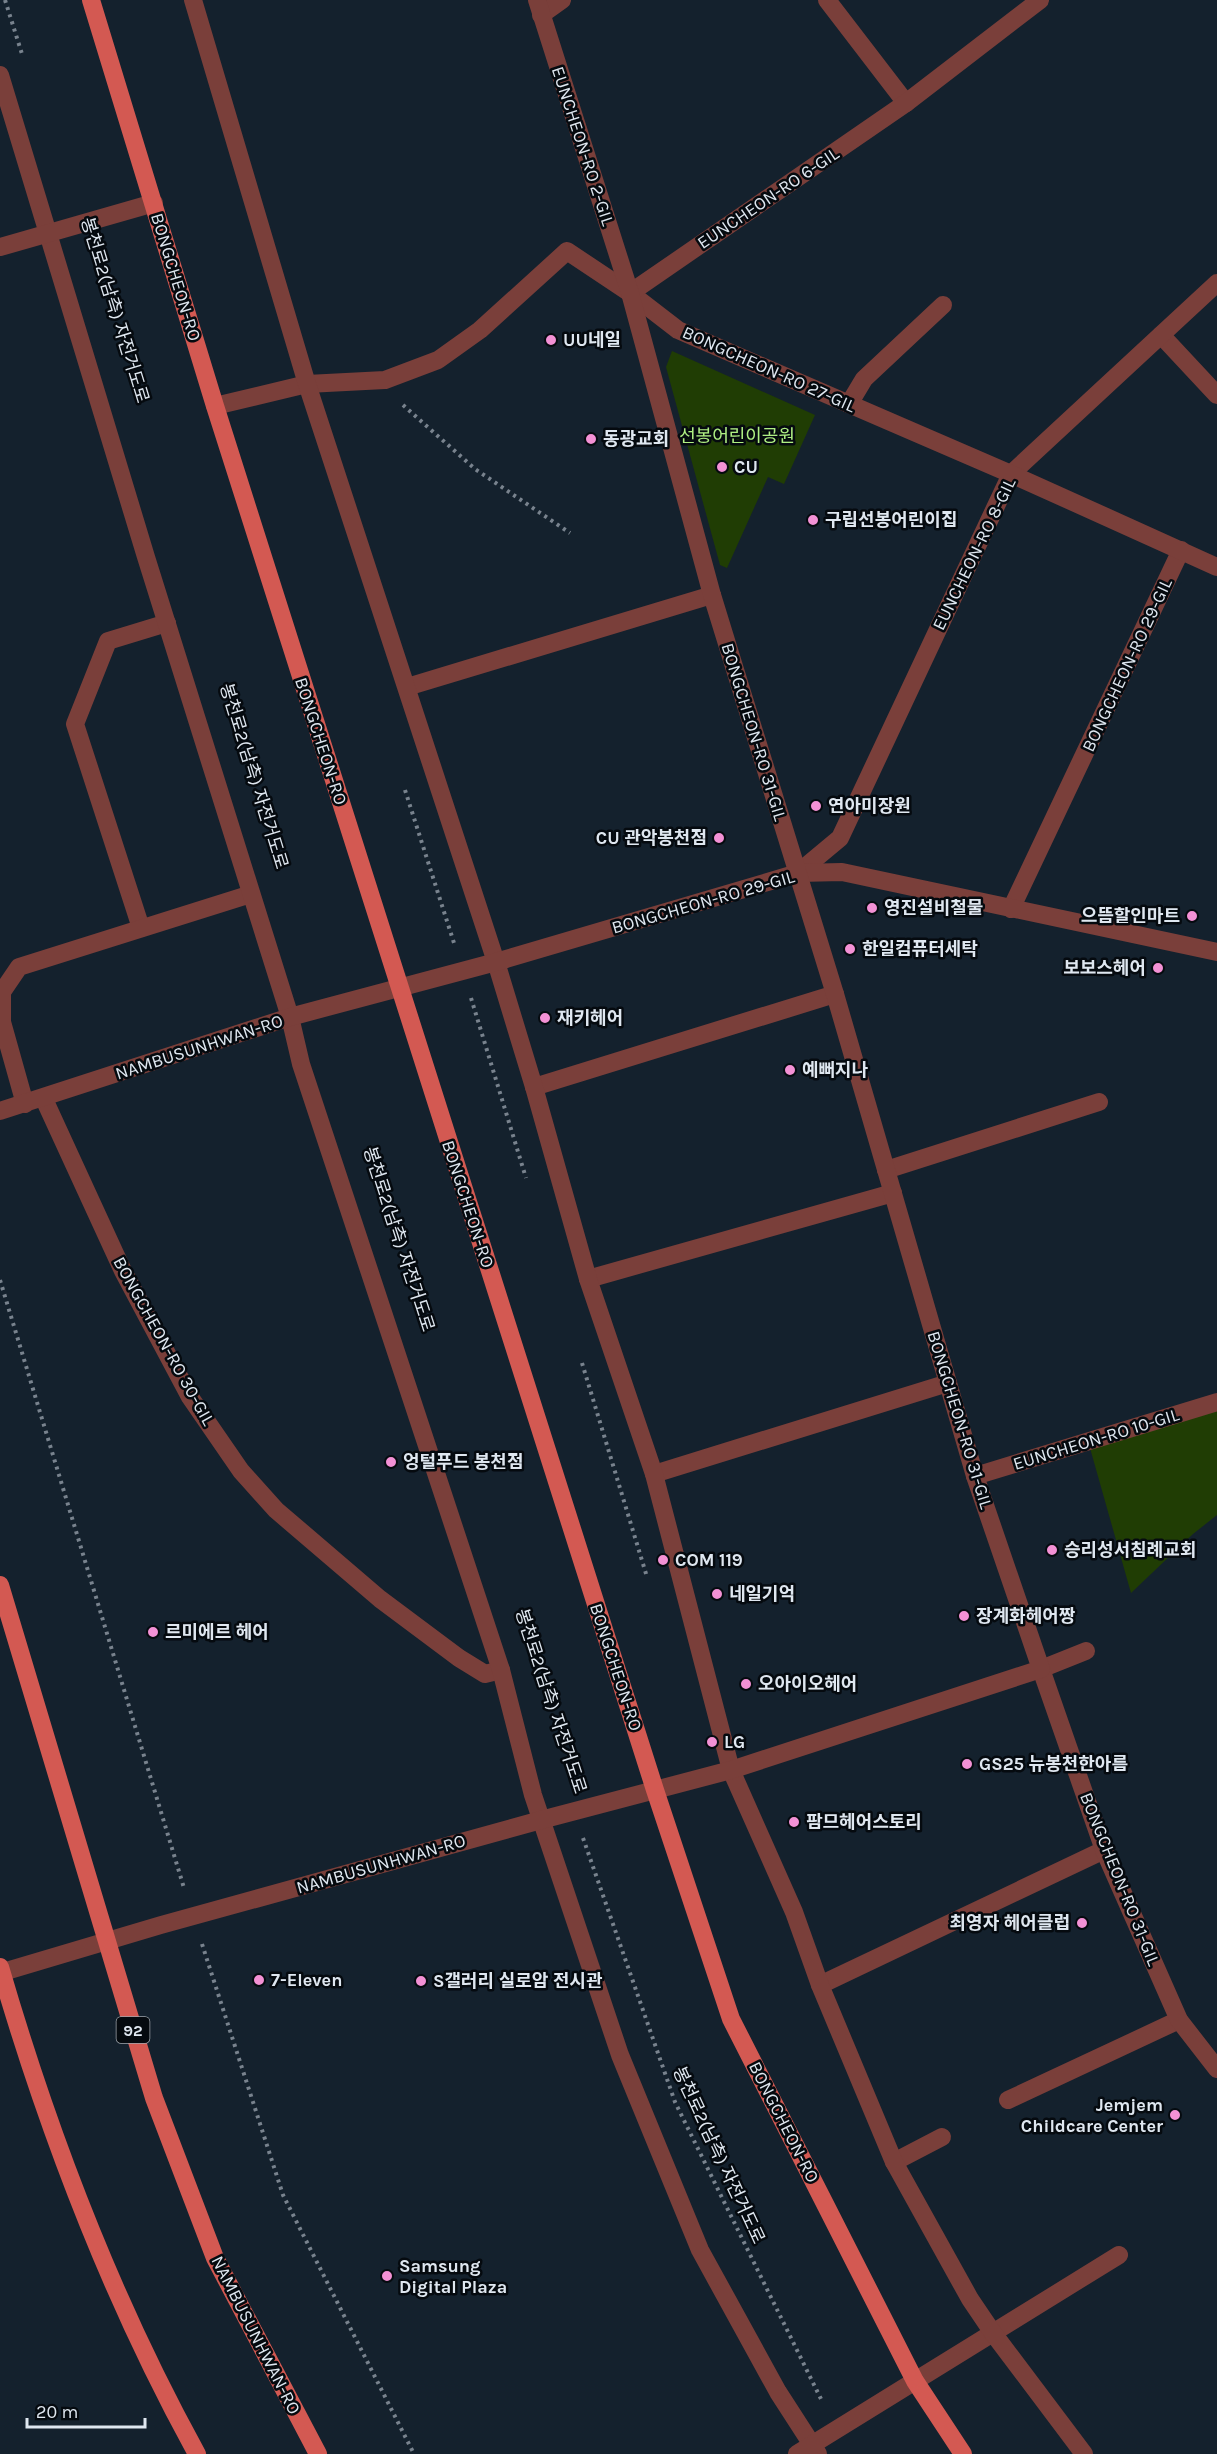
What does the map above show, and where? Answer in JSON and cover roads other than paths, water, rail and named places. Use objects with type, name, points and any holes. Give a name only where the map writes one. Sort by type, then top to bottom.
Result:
[{"type":"main road","name":"BONGCHEON-RO","points":[[91,0],[215,406],[655,1790],[731,2019],[915,2381],[963,2454]]},
{"type":"main road","name":"NAMBUSUNHWAN-RO","points":[[0,1585],[154,2098],[215,2258],[318,2454]]},
{"type":"main road","points":[[1,1971],[46,2110],[97,2246],[145,2355],[197,2454]]},
{"type":"street","points":[[193,0],[307,384],[496,962],[588,1279],[654,1474],[731,1770],[794,1912],[820,1985],[894,2162],[970,2299],[1084,2454]]},
{"type":"street","points":[[539,7],[562,0]]},
{"type":"street","points":[[827,0],[906,103]]},
{"type":"street","name":"EUNCHEON-RO 6-GIL","points":[[630,292],[906,103],[1041,0]]},
{"type":"street","name":"EUNCHEON-RO 2-GIL","points":[[539,7],[630,292]]},
{"type":"street","points":[[0,75],[290,1017],[304,1075],[501,1670],[541,1820],[620,2055],[700,2250],[809,2451],[836,2430],[1119,2255]]},
{"type":"street","points":[[0,247],[154,203]]},
{"type":"street","name":"BONGCHEON-RO 27-GIL","points":[[215,406],[307,384],[385,380],[438,360],[480,330],[567,251],[630,292],[678,330],[1011,474],[1217,567]]},
{"type":"street","name":"EUNCHEON-RO 8-GIL","points":[[798,873],[840,838],[1011,474],[1217,283]]},
{"type":"street","name":"BONGCHEON-RO 31-GIL","points":[[630,292],[712,595],[835,994],[975,1476],[1104,1850],[1179,2020],[1217,2069]]},
{"type":"street","points":[[849,404],[864,379],[943,305]]},
{"type":"street","points":[[1161,335],[1217,395]]},
{"type":"street","name":"BONGCHEON-RO 29-GIL","points":[[1011,909],[1181,550]]},
{"type":"street","points":[[407,687],[712,595]]},
{"type":"street","points":[[141,928],[75,724],[108,641],[167,623]]},
{"type":"street","name":"BONGCHEON-RO 29-GIL","points":[[400,988],[798,873],[842,872],[1217,952]]},
{"type":"street","points":[[25,1104],[2,1022],[2,992],[19,967],[251,894]]},
{"type":"street","name":"NAMBUSUNHWAN-RO","points":[[0,1111],[44,1099],[290,1017],[400,988]]},
{"type":"street","points":[[534,1087],[835,994]]},
{"type":"street","name":"BONGCHEON-RO 30-GIL","points":[[44,1099],[123,1271],[190,1397],[241,1471],[276,1510],[380,1599],[459,1658],[485,1674],[501,1670]]},
{"type":"street","points":[[886,1170],[1100,1102]]},
{"type":"street","points":[[588,1279],[893,1193]]},
{"type":"street","points":[[654,1474],[948,1383]]},
{"type":"street","name":"EUNCHEON-RO 10-GIL","points":[[975,1476],[1217,1402]]},
{"type":"street","points":[[655,1790],[731,1770],[1041,1669],[1086,1651]]},
{"type":"street","name":"NAMBUSUNHWAN-RO","points":[[1,1971],[655,1790]]},
{"type":"street","points":[[820,1985],[1104,1850]]},
{"type":"street","points":[[1008,2100],[1179,2020]]},
{"type":"street","points":[[894,2162],[942,2137]]},
{"type":"place","name":"UU네일","points":[[551,340]]},
{"type":"place","name":"동광교회","points":[[591,439]]},
{"type":"place","name":"CU","points":[[722,467]]},
{"type":"place","name":"구립선봉어린이집","points":[[813,520]]},
{"type":"place","name":"연아미장원","points":[[816,806]]},
{"type":"place","name":"CU 관악봉천점","points":[[719,838]]},
{"type":"place","name":"영진설비철물","points":[[872,908]]},
{"type":"place","name":"으뜸할인마트","points":[[1192,916]]},
{"type":"place","name":"한일컴퓨터세탁","points":[[850,949]]},
{"type":"place","name":"보보스헤어","points":[[1158,968]]},
{"type":"place","name":"재키헤어","points":[[545,1018]]},
{"type":"place","name":"예뻐지나","points":[[790,1070]]},
{"type":"place","name":"엉털푸드 봉천점","points":[[391,1462]]},
{"type":"place","name":"승리성서침례교회","points":[[1052,1550]]},
{"type":"place","name":"COM 119","points":[[663,1560]]},
{"type":"place","name":"네일기억","points":[[717,1594]]},
{"type":"place","name":"장계화헤어짱","points":[[964,1616]]},
{"type":"place","name":"르미에르 헤어","points":[[153,1632]]},
{"type":"place","name":"오아이오헤어","points":[[746,1684]]},
{"type":"place","name":"LG","points":[[712,1742]]},
{"type":"place","name":"GS25 뉴봉천한아름","points":[[967,1764]]},
{"type":"place","name":"팜므헤어스토리","points":[[794,1822]]},
{"type":"place","name":"최영자 헤어클럽","points":[[1082,1923]]},
{"type":"place","name":"7-Eleven","points":[[259,1980]]},
{"type":"place","name":"S갤러리 실로암 전시관","points":[[421,1981]]},
{"type":"place","name":"Jemjem Childcare Center","points":[[1175,2115]]},
{"type":"place","name":"Samsung Digital Plaza","points":[[387,2276]]},
{"type":"park label","name":"선봉어린이공원","points":[[737,436]]}]
